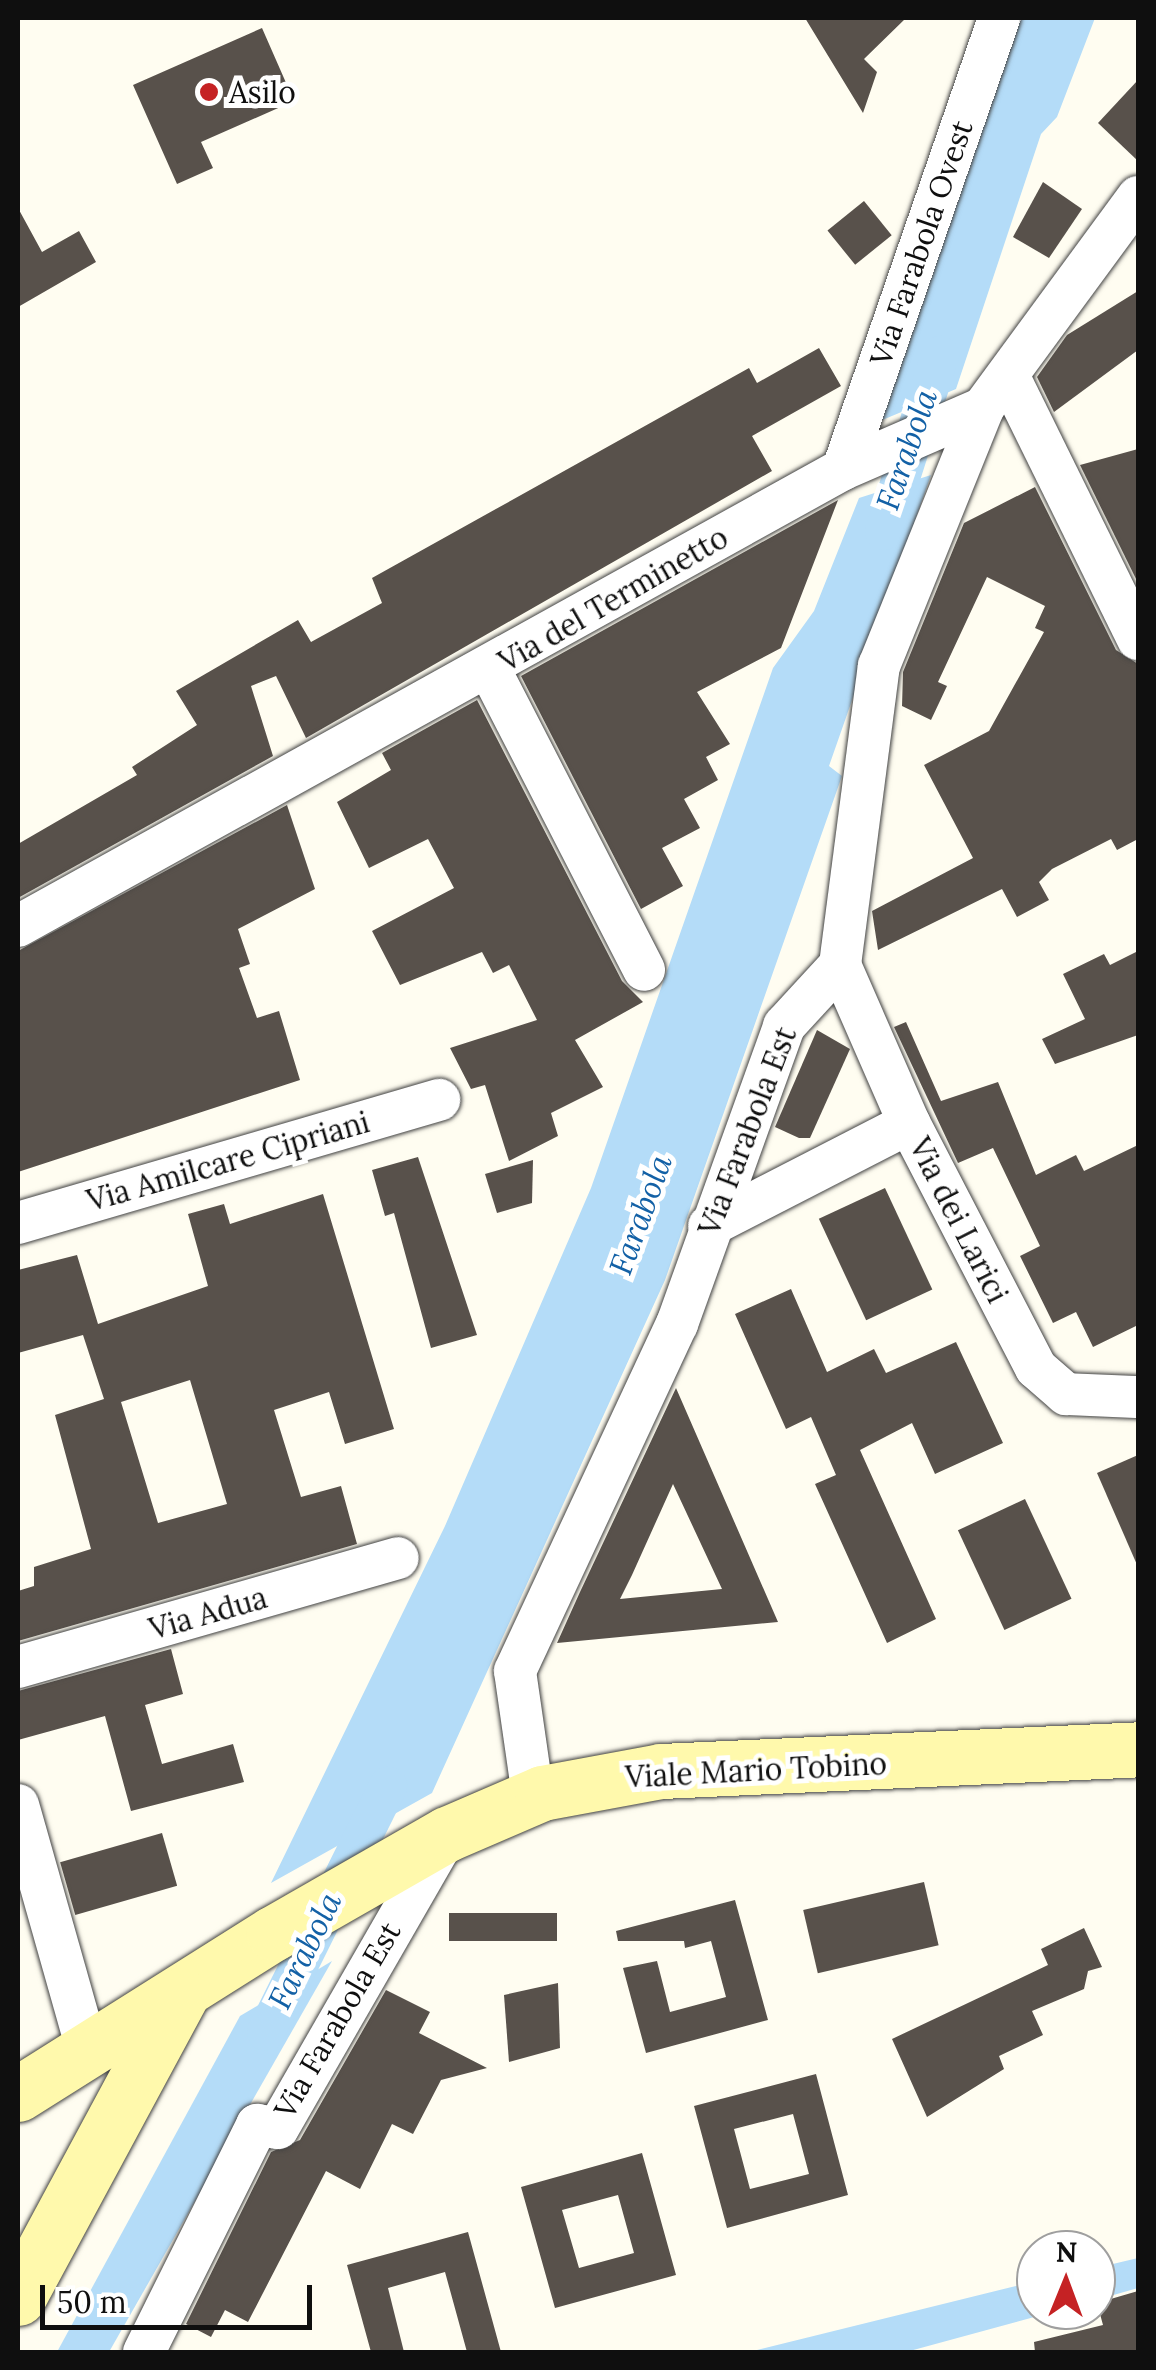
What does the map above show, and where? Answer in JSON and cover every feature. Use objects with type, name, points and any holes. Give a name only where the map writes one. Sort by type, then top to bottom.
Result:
[{"type":"main road","name":"Viale Mario Tobino","points":[[18,2094],[185,1988],[447,1834],[533,1796],[661,1771],[1138,1749]]},
{"type":"main road","points":[[18,2298],[185,1988]]},
{"type":"street","name":"Via Farabola Ovest","points":[[857,462],[999,18]]},
{"type":"street","points":[[840,965],[878,666],[997,393],[1138,197]]},
{"type":"street","name":"Via del Terminetto","points":[[18,926],[490,670],[857,462],[997,393]]},
{"type":"street","points":[[997,393],[1138,639]]},
{"type":"street","points":[[490,670],[644,970]]},
{"type":"street","name":"Via dei Larici","points":[[840,965],[909,1123],[1036,1368],[1066,1394],[1138,1397]]},
{"type":"street","name":"Via Farabola Est","points":[[533,1796],[512,1700],[514,1671],[676,1324],[784,1026],[840,965]]},
{"type":"street","name":"Via Amilcare Cipriani","points":[[18,1223],[439,1100]]},
{"type":"street","points":[[709,1226],[909,1123]]},
{"type":"street","name":"Via Adua","points":[[18,1667],[398,1558]]},
{"type":"street","points":[[18,1805],[88,2053]]},
{"type":"street","name":"Via Farabola Est","points":[[144,2352],[257,2125],[278,2128],[447,1834]]},
{"type":"water","points":[[1021,18],[1095,18],[1057,117],[1041,134],[956,389],[880,421]]},
{"type":"water","points":[[931,475],[829,766],[842,776],[665,1280],[432,1793],[271,1883],[445,1526],[591,1188],[773,668],[814,611],[859,498]]},
{"type":"water","points":[[332,1961],[109,2352],[57,2352],[240,2016]]},
{"type":"water","points":[[1138,2258],[1138,2288],[1116,2294],[1116,2263]]},
{"type":"water","points":[[1016,2286],[1016,2322],[906,2352],[749,2352]]},
{"type":"building","points":[[805,18],[906,18],[864,59],[877,72],[863,113]]},
{"type":"building","name":"Asilo","points":[[262,28],[294,101],[201,142],[213,168],[177,184],[133,85]]},
{"type":"building","points":[[1138,80],[1138,161],[1098,123]]},
{"type":"building","points":[[1043,182],[1082,209],[1049,258],[1013,237]]},
{"type":"building","points":[[864,201],[892,235],[855,265],[827,231]]},
{"type":"building","points":[[18,208],[42,252],[79,231],[96,262],[18,307]]},
{"type":"building","points":[[1138,291],[1138,350],[1054,412],[1037,377],[1067,335]]},
{"type":"building","points":[[819,348],[841,386],[752,436],[772,471],[306,738],[276,676],[251,686],[273,756],[18,898],[18,844],[137,775],[132,767],[197,725],[176,691],[298,620],[311,642],[382,603],[372,578],[749,368],[757,383]]},
{"type":"building","points":[[1138,449],[1138,583],[1080,465]]},
{"type":"building","points":[[1035,487],[1116,650],[1138,664],[1138,839],[1117,850],[1111,839],[1052,869],[1039,882],[1049,900],[1017,917],[1002,889],[878,950],[872,911],[973,858],[924,765],[989,731],[1044,632],[1035,628],[1045,606],[987,577],[938,682],[947,686],[931,720],[902,706],[903,672],[964,523]]},
{"type":"building","points":[[838,500],[781,648],[697,692],[730,744],[706,757],[718,780],[684,799],[700,828],[662,848],[683,886],[641,909],[521,676]]},
{"type":"building","points":[[477,700],[622,981],[643,1002],[575,1040],[603,1087],[551,1113],[558,1136],[509,1161],[485,1085],[471,1089],[450,1048],[537,1020],[509,965],[493,973],[482,952],[400,985],[372,931],[454,888],[428,839],[369,868],[337,802],[391,770],[382,753]]},
{"type":"building","points":[[287,805],[315,889],[238,929],[250,964],[239,968],[257,1018],[279,1011],[300,1080],[18,1172],[18,951]]},
{"type":"building","points":[[1138,951],[1138,1035],[1055,1064],[1042,1039],[1085,1019],[1063,974],[1104,954],[1110,965]]},
{"type":"building","points":[[906,1022],[941,1101],[998,1082],[1036,1175],[1076,1155],[1084,1171],[1138,1145],[1138,1325],[1093,1347],[1076,1312],[1053,1323],[1020,1256],[1040,1246],[993,1148],[958,1163],[894,1027]]},
{"type":"building","points":[[817,1030],[850,1049],[810,1138],[799,1138],[775,1127]]},
{"type":"building","points":[[418,1157],[477,1335],[431,1348],[394,1213],[385,1216],[372,1170]]},
{"type":"building","points":[[533,1160],[532,1203],[497,1213],[485,1174]]},
{"type":"building","points":[[885,1188],[932,1290],[866,1320],[819,1219]]},
{"type":"building","points":[[323,1194],[394,1429],[345,1444],[329,1392],[274,1410],[301,1497],[341,1486],[357,1544],[18,1641],[18,1591],[34,1586],[34,1567],[91,1549],[55,1415],[104,1399],[83,1335],[18,1353],[18,1270],[77,1255],[98,1324],[208,1286],[188,1214],[224,1204],[230,1224]],"holes":[[[190,1380],[227,1504],[158,1523],[121,1402]]]},
{"type":"building","points":[[791,1289],[827,1372],[874,1349],[886,1373],[956,1342],[1003,1443],[935,1474],[912,1423],[860,1450],[936,1619],[887,1643],[815,1484],[836,1475],[811,1417],[786,1429],[735,1314]]},
{"type":"building","points":[[676,1388],[778,1622],[557,1643]],"holes":[[[673,1484],[722,1589],[620,1599]]]},
{"type":"building","points":[[1138,1455],[1138,1567],[1097,1473]]},
{"type":"building","points":[[1025,1499],[1071,1599],[1004,1630],[958,1530]]},
{"type":"building","points":[[171,1649],[183,1694],[145,1705],[162,1764],[233,1744],[244,1782],[131,1811],[105,1716],[18,1740],[18,1691]]},
{"type":"building","points":[[162,1833],[177,1886],[75,1915],[60,1862]]},
{"type":"building","points":[[924,1882],[939,1945],[818,1973],[803,1910]]},
{"type":"building","points":[[735,1900],[768,2020],[646,2053],[623,1968],[657,1961],[670,2012],[726,1997],[711,1941],[685,1948],[684,1941],[618,1941],[616,1931]]},
{"type":"building","points":[[449,1913],[557,1913],[557,1941],[449,1941]]},
{"type":"building","points":[[1084,1928],[1102,1967],[1088,1971],[1084,1989],[1032,2011],[1043,2035],[999,2056],[1004,2069],[927,2117],[892,2039],[1048,1965],[1041,1949]]},
{"type":"building","points":[[558,1983],[560,2048],[509,2062],[504,1995]]},
{"type":"building","points":[[386,1990],[430,2012],[419,2033],[487,2068],[441,2080],[413,2134],[392,2124],[360,2189],[326,2171],[248,2322],[225,2310],[211,2337],[186,2324],[271,2152],[300,2140]]},
{"type":"building","points":[[816,2074],[848,2195],[727,2228],[694,2106]],"holes":[[[793,2114],[809,2174],[750,2189],[734,2129]]]},
{"type":"building","points":[[642,2153],[676,2275],[555,2308],[521,2187]],"holes":[[[618,2195],[634,2253],[579,2268],[562,2210]]]},
{"type":"building","points":[[468,2232],[501,2352],[467,2352],[445,2272],[388,2288],[404,2352],[371,2352],[347,2265]]},
{"type":"building","points":[[1138,2291],[1138,2352],[1035,2352],[1034,2342],[1083,2330],[1116,2330],[1116,2297]]},
{"type":"waterway","name":"Farabola","points":[[884,531],[940,355]]},
{"type":"waterway","name":"Farabola","points":[[266,2032],[388,1786]]},
{"type":"place","name":"Asilo","points":[[209,92]]}]
